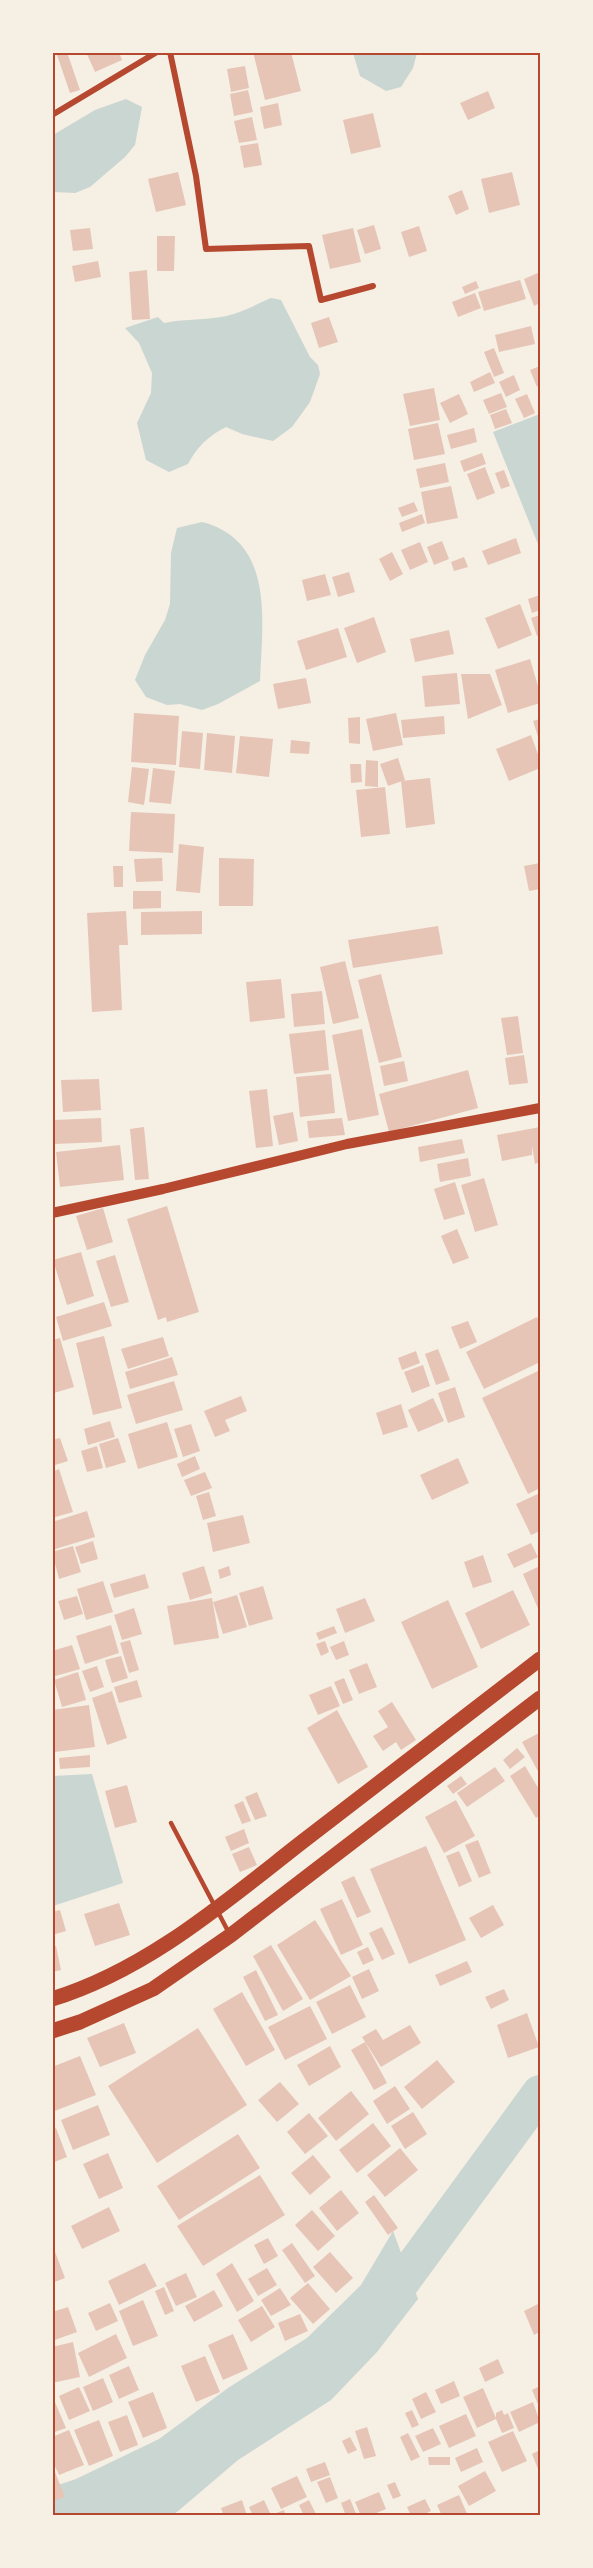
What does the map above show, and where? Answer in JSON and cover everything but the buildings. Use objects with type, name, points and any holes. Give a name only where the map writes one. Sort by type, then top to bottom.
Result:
[{"type":"main road","points":[[52,1999],[68,1994],[141,1960],[216,1908],[540,1659]]},
{"type":"main road","points":[[52,2031],[80,2022],[153,1989],[231,1935],[540,1698]]},
{"type":"street","points":[[52,115],[157,52]]},
{"type":"street","points":[[170,52],[196,176],[206,249],[309,246],[321,300],[373,286]]},
{"type":"street","points":[[52,1213],[163,1190],[347,1144],[540,1107]]},
{"type":"lane","points":[[171,1823],[231,1935]]},
{"type":"shaded area","points":[[353,52],[417,53],[413,68],[401,87],[386,91],[360,76]]},
{"type":"shaded area","points":[[126,99],[142,107],[135,145],[125,157],[90,187],[75,193],[53,192],[53,135],[95,110]]},
{"type":"shaded area","points":[[271,298],[281,300],[310,357],[318,365],[320,374],[310,402],[292,427],[273,441],[242,434],[226,427],[204,443],[188,464],[169,472],[146,460],[137,423],[151,393],[152,373],[139,343],[125,328],[158,317],[164,323],[228,316]]},
{"type":"shaded area","points":[[540,414],[540,543],[538,544],[493,432]]},
{"type":"shaded area","points":[[202,522],[226,532],[243,547],[253,565],[262,610],[262,634],[260,681],[202,710],[180,704],[167,705],[146,697],[135,680],[145,655],[165,620],[170,604],[171,553],[177,528]]},
{"type":"shaded area","points":[[92,1774],[123,1883],[53,1906],[53,1776]]},
{"type":"shaded area","points":[[393,2231],[418,2299],[377,2352],[331,2400],[238,2460],[171,2515],[53,2515],[52,2487],[76,2479],[159,2439],[228,2388],[307,2338],[361,2285]]},
{"type":"waterway","points":[[379,2313],[540,2093]]}]
